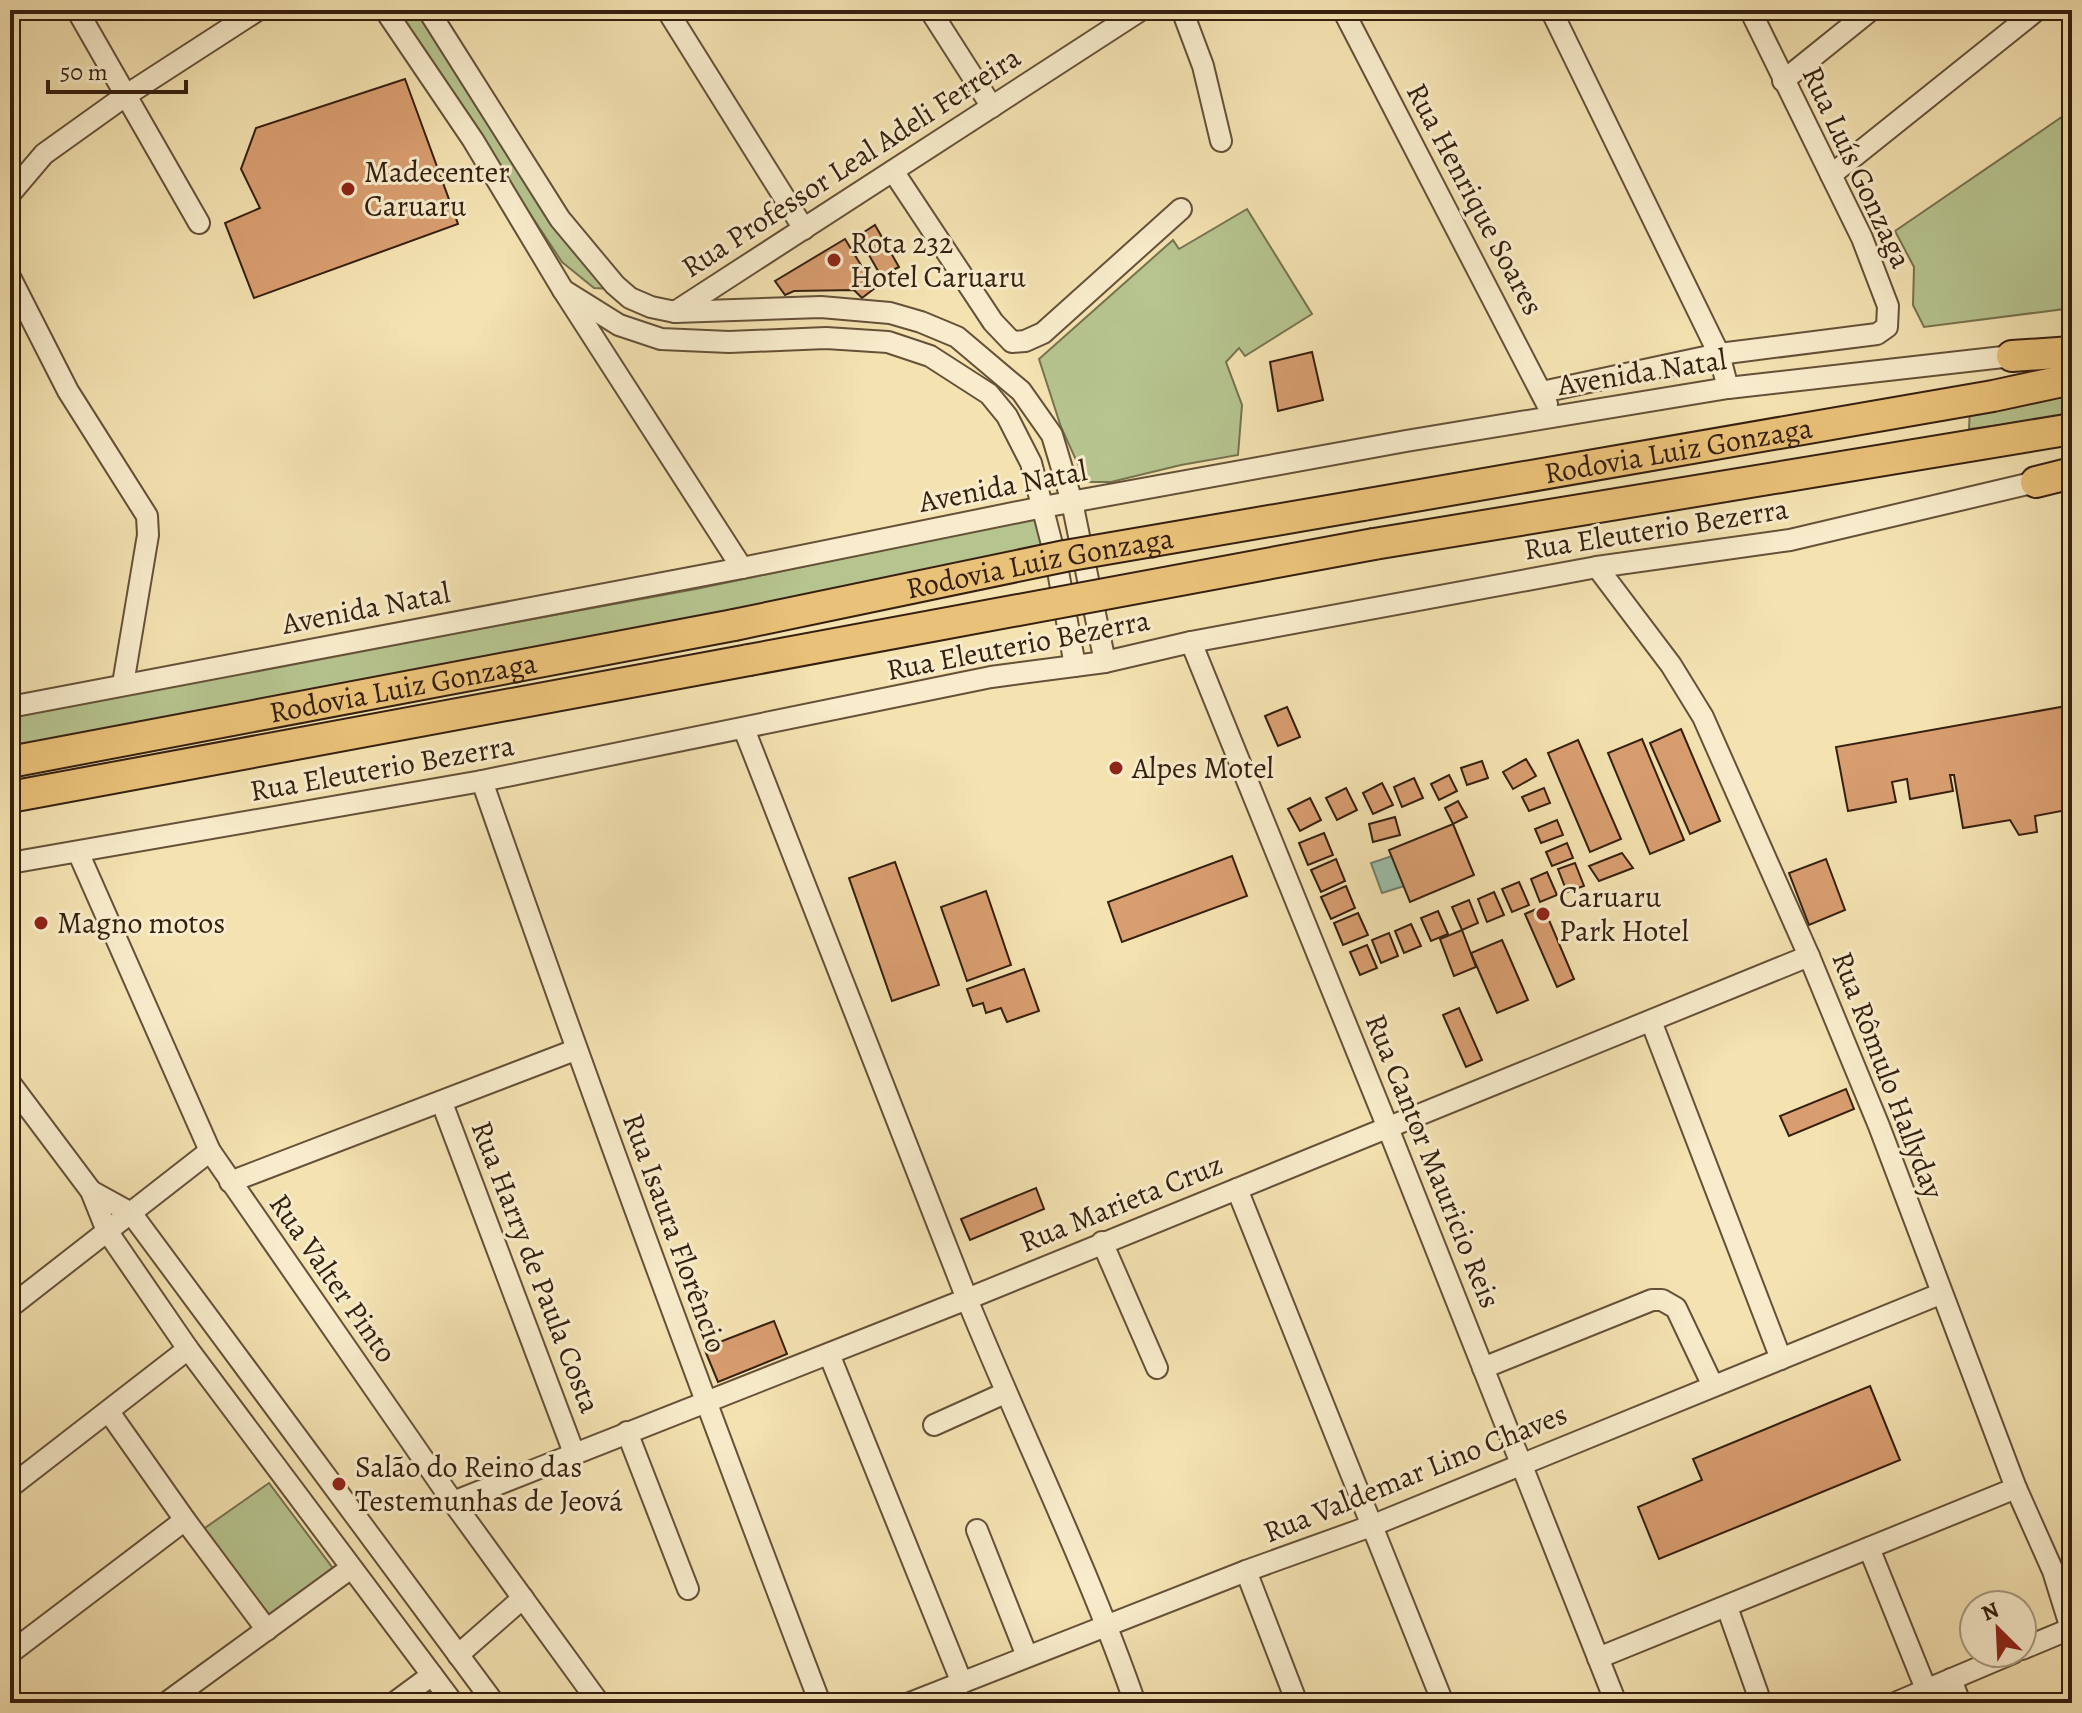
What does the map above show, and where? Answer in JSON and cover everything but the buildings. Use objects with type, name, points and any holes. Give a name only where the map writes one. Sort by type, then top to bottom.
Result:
[{"type":"highway","points":[[2012,356],[2072,352]]},
{"type":"highway","name":"Rodovia Luiz Gonzaga","points":[[10,762],[734,625],[1065,556],[1993,396],[2072,379]]},
{"type":"highway","name":"Rodovia Luiz Gonzaga","points":[[10,797],[1374,544],[2072,429]]},
{"type":"highway","points":[[2036,482],[2072,473]]},
{"type":"street","points":[[77,10],[199,223]]},
{"type":"street","points":[[10,194],[44,154],[125,96],[258,10]]},
{"type":"street","points":[[385,10],[473,140],[563,290],[742,568]]},
{"type":"street","points":[[428,10],[560,219],[615,285],[630,298],[675,312],[821,307],[890,313],[957,337],[1010,381],[1052,435],[1072,502],[1105,662]]},
{"type":"street","points":[[667,10],[804,229]]},
{"type":"street","points":[[930,10],[992,107]]},
{"type":"street","points":[[1182,10],[1203,66],[1221,141]]},
{"type":"street","name":"Rua Henrique Soares","points":[[1343,10],[1542,392],[1552,417]]},
{"type":"street","points":[[1551,10],[1719,354],[1728,388]]},
{"type":"street","name":"Rua Luís Gonzaga","points":[[1719,354],[1877,334],[1887,327],[1888,306],[1862,238],[1750,10]]},
{"type":"street","points":[[1783,81],[1871,10]]},
{"type":"street","points":[[1831,175],[2037,10]]},
{"type":"street","name":"Rua Professor Leal Adeli Ferreira","points":[[675,312],[992,107],[1132,12]]},
{"type":"street","points":[[416,56],[445,37]]},
{"type":"street","points":[[893,171],[993,322],[1012,342],[1025,341],[1043,333],[1181,209]]},
{"type":"street","points":[[10,277],[68,391],[147,516],[148,535],[123,684]]},
{"type":"street","points":[[563,290],[619,325],[661,339],[888,342],[930,356],[989,394],[1007,416],[1031,463],[1056,560],[1075,666]]},
{"type":"street","points":[[1542,392],[1719,354]]},
{"type":"street","name":"Avenida Natal","points":[[10,707],[742,568],[1043,507],[1552,417],[1728,388],[2012,356]]},
{"type":"street","name":"Rua Eleuterio Bezerra","points":[[10,863],[482,781],[991,677],[1105,662],[1191,642],[1597,567],[1790,540],[2036,482]]},
{"type":"street","name":"Rua Rômulo Hallyday","points":[[1597,567],[1671,665],[1703,717],[1809,956],[1879,1126],[1940,1294],[2016,1488],[2053,1571],[2071,1630]]},
{"type":"street","name":"Rua Cantor Mauricio Reis","points":[[1191,642],[1616,1703]]},
{"type":"street","points":[[744,729],[967,1299],[1108,1626],[1135,1703]]},
{"type":"street","name":"Rua Isaura Florêncio","points":[[482,781],[575,1050],[820,1703]]},
{"type":"street","name":"Rua Valter Pinto","points":[[78,852],[210,1151],[453,1502],[599,1703]]},
{"type":"street","name":"Rua Marieta Cruz","points":[[453,1502],[967,1299],[1809,956]]},
{"type":"street","points":[[1651,1021],[1781,1359]]},
{"type":"street","points":[[230,1182],[575,1050]]},
{"type":"street","points":[[10,1083],[91,1191],[107,1231],[188,1349],[453,1703]]},
{"type":"street","name":"Rua Harry de Paula Costa","points":[[442,1103],[574,1453]]},
{"type":"street","points":[[10,1307],[210,1151]]},
{"type":"street","points":[[1237,1189],[1443,1703]]},
{"type":"street","points":[[91,1191],[131,1213],[494,1703]]},
{"type":"street","points":[[1102,1242],[1157,1368]]},
{"type":"street","name":"Rua Valdemar Lino Chaves","points":[[910,1703],[1246,1571],[1371,1526],[1940,1294]]},
{"type":"street","points":[[1483,1368],[1652,1300],[1662,1300],[1676,1308],[1713,1386]]},
{"type":"street","points":[[10,1487],[188,1349]]},
{"type":"street","points":[[829,1354],[962,1683]]},
{"type":"street","points":[[934,1425],[1005,1393]]},
{"type":"street","points":[[109,1412],[267,1630]]},
{"type":"street","points":[[627,1432],[688,1589]]},
{"type":"street","points":[[1598,1658],[2016,1488]]},
{"type":"street","points":[[10,1653],[185,1520]]},
{"type":"street","points":[[977,1530],[1027,1656]]},
{"type":"street","points":[[1869,1548],[1926,1689]]},
{"type":"street","points":[[166,1703],[351,1568]]},
{"type":"street","points":[[1246,1571],[1297,1703]]},
{"type":"street","points":[[458,1655],[523,1598]]},
{"type":"street","points":[[393,1623],[420,1603]]},
{"type":"street","points":[[1727,1607],[1761,1703]]},
{"type":"street","points":[[2038,1643],[2071,1630]]},
{"type":"street","points":[[1895,1703],[1975,1669]]},
{"type":"street","points":[[394,1703],[432,1675]]},
{"type":"street","points":[[1951,1679],[1960,1703]]},
{"type":"green space","points":[[395,10],[422,10],[613,289],[594,288],[562,262]]},
{"type":"green space","points":[[2072,110],[2072,308],[1924,327],[1913,305],[1914,267],[1895,231]]},
{"type":"green space","points":[[1247,209],[1312,314],[1245,356],[1239,348],[1226,362],[1242,405],[1238,455],[1111,482],[1086,482],[1061,427],[1039,359],[1173,240],[1179,249]]},
{"type":"green space","points":[[2072,385],[2072,416],[1969,429],[1970,404]]},
{"type":"green space","points":[[1035,518],[1048,565],[10,751],[10,715],[696,589]]},
{"type":"green space","points":[[269,1483],[335,1571],[269,1620],[202,1530]]},
{"type":"shaded area","points":[[1392,856],[1404,886],[1382,893],[1371,863]]},
{"type":"place","name":"Madecenter Caruaru","points":[[348,189]]},
{"type":"place","name":"Rota 232 Hotel Caruaru","points":[[834,260]]},
{"type":"place","name":"Alpes Motel","points":[[1116,768]]},
{"type":"place","name":"Caruaru Park Hotel","points":[[1543,914]]},
{"type":"place","name":"Magno motos","points":[[41,923]]},
{"type":"place","name":"Salão do Reino das Testemunhas de Jeová","points":[[339,1484]]}]
